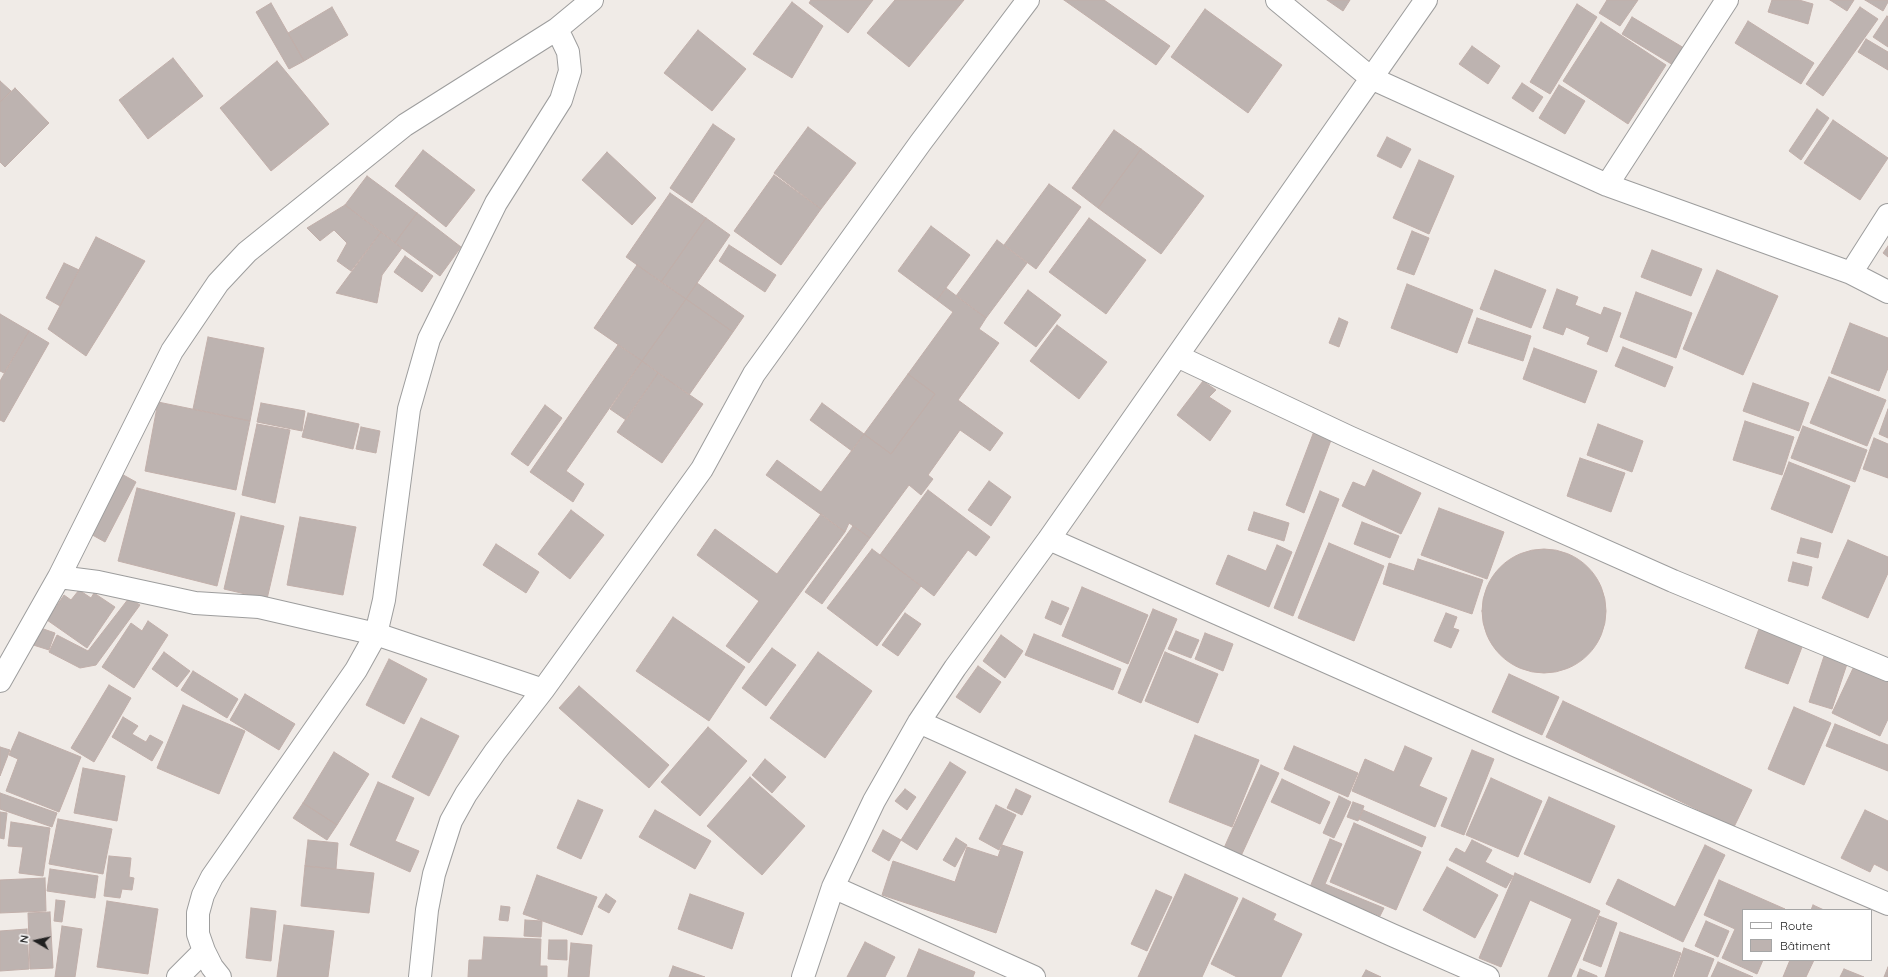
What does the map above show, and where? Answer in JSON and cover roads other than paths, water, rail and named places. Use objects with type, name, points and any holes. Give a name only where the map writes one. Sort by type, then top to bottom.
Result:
[{"type":"street","points":[[0,681],[59,577],[172,351],[218,283],[247,252],[405,125],[557,29],[592,0]]},
{"type":"street","points":[[420,977],[427,910],[434,874],[452,821],[466,794],[495,752],[544,690],[702,469],[754,374],[917,149],[1028,0]]},
{"type":"street","points":[[1277,0],[1371,78],[1607,185],[1851,273],[1888,292]]},
{"type":"street","points":[[803,977],[833,887],[874,801],[919,722],[955,668],[1049,539],[1426,0]]},
{"type":"street","points":[[1607,185],[1727,0]]},
{"type":"street","points":[[220,977],[204,951],[198,934],[198,913],[203,895],[212,877],[356,670],[376,634],[384,600],[409,409],[429,339],[496,203],[562,100],[570,71],[568,52],[557,29]]},
{"type":"street","points":[[1851,273],[1888,215]]},
{"type":"street","points":[[1177,356],[1349,437],[1673,581],[1888,670]]},
{"type":"street","points":[[1049,539],[1519,747],[1888,904]]},
{"type":"street","points":[[59,577],[98,582],[195,603],[259,607],[376,634],[544,690]]},
{"type":"street","points":[[919,722],[1488,977]]},
{"type":"street","points":[[833,887],[1034,977]]},
{"type":"street","points":[[178,977],[204,951]]}]
